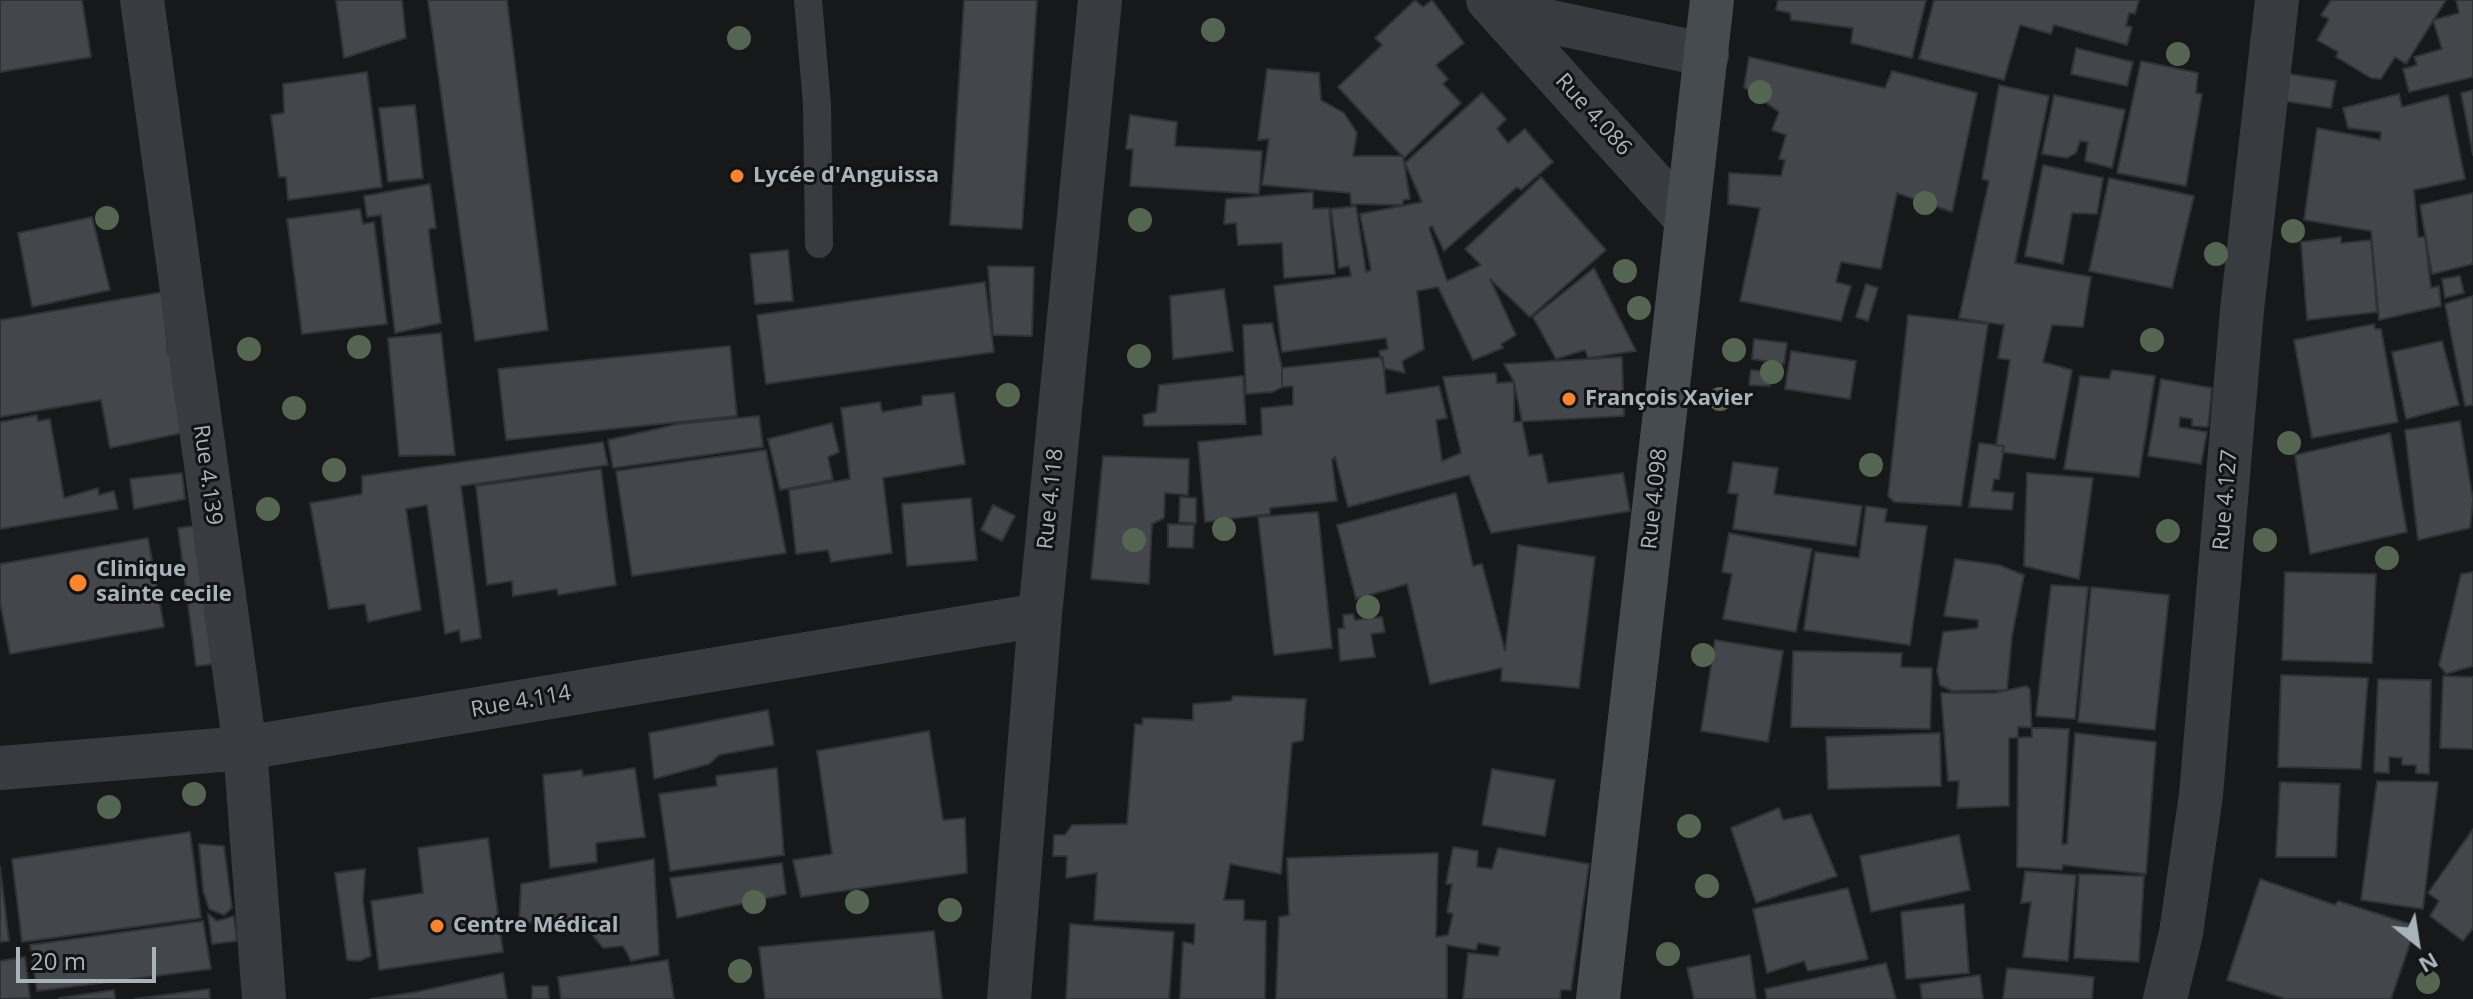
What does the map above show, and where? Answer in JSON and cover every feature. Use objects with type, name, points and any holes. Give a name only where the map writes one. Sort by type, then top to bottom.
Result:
[{"type":"main road","name":"Rue 4.098","points":[[1598,999],[1712,0]]},
{"type":"street","name":"Rue 4.139","points":[[142,0],[245,748],[264,999]]},
{"type":"street","name":"Rue 4.118","points":[[1009,999],[1040,615],[1100,0]]},
{"type":"street","name":"Rue 4.127","points":[[2165,999],[2181,933],[2201,795],[2242,310],[2277,0]]},
{"type":"street","name":"Rue 4.086","points":[[1494,6],[1707,55]]},
{"type":"street","name":"Rue 4.086","points":[[1494,6],[1686,219]]},
{"type":"street","name":"Rue 4.114","points":[[0,768],[245,748],[1040,615]]},
{"type":"lane","points":[[808,0],[817,104],[819,244]]},
{"type":"building","points":[[0,0],[82,0],[91,57],[0,72]]},
{"type":"building","points":[[336,0],[402,0],[406,38],[344,58]]},
{"type":"building","points":[[428,0],[507,0],[548,330],[475,341]]},
{"type":"building","points":[[964,0],[1037,0],[1022,229],[950,225]]},
{"type":"building","points":[[1415,0],[1423,7],[1432,0],[1464,43],[1436,65],[1448,79],[1443,84],[1461,103],[1404,158],[1338,87],[1382,45],[1375,38]]},
{"type":"building","points":[[1778,0],[1926,0],[1912,58],[1851,43],[1853,28],[1791,20],[1790,13],[1776,10]]},
{"type":"building","points":[[1934,0],[2139,0],[2135,14],[2129,13],[2126,26],[2132,27],[2127,45],[2054,25],[2051,34],[2020,25],[2004,80],[1919,59]]},
{"type":"building","points":[[2331,0],[2446,0],[2406,64],[2395,57],[2381,79],[2371,78],[2336,57],[2338,52],[2317,40],[2329,19],[2321,15]]},
{"type":"building","points":[[2456,0],[2473,0],[2473,77],[2409,92],[2403,69],[2417,65],[2414,57],[2442,49],[2433,20],[2459,13]]},
{"type":"building","points":[[2076,48],[2133,62],[2127,86],[2071,74]]},
{"type":"building","points":[[1749,57],[1885,88],[1892,71],[1977,93],[1952,212],[1897,193],[1881,269],[1841,262],[1836,282],[1851,286],[1841,321],[1740,301],[1760,208],[1728,204],[1729,173],[1781,176],[1785,160],[1779,159],[1786,135],[1772,130],[1779,112],[1744,87]]},
{"type":"building","points":[[2141,61],[2198,73],[2196,93],[2202,94],[2186,186],[2117,173]]},
{"type":"building","points":[[1267,69],[1319,73],[1321,100],[1344,113],[1357,133],[1353,156],[1403,156],[1410,199],[1403,200],[1403,205],[1351,204],[1350,193],[1262,185],[1269,139],[1258,140]]},
{"type":"building","points":[[367,72],[382,187],[288,200],[286,177],[279,177],[271,115],[284,113],[283,84]]},
{"type":"building","points":[[2289,74],[2336,81],[2331,108],[2284,101]]},
{"type":"building","points":[[1999,85],[2049,96],[2015,263],[2091,277],[2083,327],[2052,325],[2043,362],[2072,370],[2055,459],[2002,452],[2004,446],[1996,446],[2010,360],[1998,358],[2004,325],[1959,318],[1989,181],[1982,179]]},
{"type":"building","points":[[2473,90],[2473,155],[2461,93]]},
{"type":"building","points":[[1482,93],[1506,119],[1497,129],[1508,143],[1525,129],[1553,162],[1521,190],[1517,187],[1444,251],[1432,226],[1429,228],[1447,281],[1481,265],[1465,249],[1541,177],[1606,250],[1530,317],[1490,279],[1516,335],[1501,344],[1503,348],[1473,360],[1438,287],[1417,291],[1424,349],[1402,361],[1405,373],[1384,368],[1379,351],[1388,349],[1386,338],[1282,352],[1274,286],[1351,276],[1349,266],[1339,268],[1331,209],[1356,206],[1366,272],[1371,270],[1360,214],[1422,202],[1405,163]]},
{"type":"building","points":[[2399,94],[2402,107],[2448,95],[2465,179],[2414,190],[2418,237],[2425,237],[2431,288],[2439,286],[2441,306],[2379,320],[2371,231],[2304,220],[2317,128],[2380,140],[2381,132],[2348,128],[2343,108]]},
{"type":"building","points":[[2054,95],[2125,110],[2112,168],[2085,161],[2088,142],[2080,141],[2076,153],[2067,158],[2042,154]]},
{"type":"building","points":[[415,105],[423,178],[388,182],[379,108]]},
{"type":"building","points":[[1130,115],[1177,122],[1175,146],[1262,151],[1259,194],[1130,186],[1133,149],[1126,149]]},
{"type":"building","points":[[2043,165],[2103,178],[2097,214],[2072,213],[2063,264],[2025,256]]},
{"type":"building","points":[[2109,178],[2194,196],[2172,288],[2089,271]]},
{"type":"building","points":[[430,184],[436,228],[429,229],[429,234],[441,323],[395,333],[381,215],[367,217],[364,196]]},
{"type":"building","points":[[1313,192],[1313,209],[1329,208],[1335,274],[1284,278],[1282,243],[1238,245],[1236,223],[1224,224],[1226,199]]},
{"type":"building","points":[[2473,193],[2473,264],[2432,274],[2420,205]]},
{"type":"building","points":[[360,209],[363,224],[374,222],[387,324],[302,334],[287,219]]},
{"type":"building","points":[[92,217],[110,290],[32,307],[18,233]]},
{"type":"building","points":[[2341,237],[2341,243],[2371,240],[2377,312],[2307,320],[2301,242]]},
{"type":"building","points":[[788,250],[793,301],[755,304],[750,254]]},
{"type":"building","points":[[988,266],[1034,267],[1032,336],[993,335]]},
{"type":"building","points":[[1594,268],[1636,351],[1588,358],[1585,350],[1556,359],[1533,317]]},
{"type":"building","points":[[2460,276],[2464,293],[2445,298],[2442,279]]},
{"type":"building","points":[[985,282],[994,352],[766,384],[757,315]]},
{"type":"building","points":[[1866,284],[1878,288],[1868,321],[1856,317]]},
{"type":"building","points":[[1224,289],[1233,351],[1173,359],[1170,296]]},
{"type":"building","points":[[163,292],[168,354],[173,353],[187,432],[110,448],[101,400],[0,417],[0,320]]},
{"type":"building","points":[[2473,296],[2473,405],[2465,406],[2445,304]]},
{"type":"building","points":[[1908,315],[1988,324],[1961,506],[1894,502],[1888,496]]},
{"type":"building","points":[[1272,323],[1282,368],[1282,387],[1273,392],[1246,394],[1243,325]]},
{"type":"building","points":[[2374,324],[2375,329],[2381,329],[2398,422],[2312,438],[2294,340]]},
{"type":"building","points":[[441,333],[455,455],[399,456],[388,338]]},
{"type":"building","points":[[1754,339],[1787,343],[1784,364],[1752,359]]},
{"type":"building","points":[[2442,341],[2459,405],[2406,419],[2392,352]]},
{"type":"building","points":[[730,346],[737,416],[506,440],[498,369]]},
{"type":"building","points":[[1791,351],[1856,361],[1850,399],[1785,389]]},
{"type":"building","points":[[1383,357],[1386,394],[1439,386],[1447,418],[1436,420],[1442,461],[1461,453],[1443,377],[1496,373],[1497,383],[1514,382],[1529,456],[1542,454],[1548,483],[1623,473],[1630,511],[1491,533],[1469,475],[1348,507],[1335,457],[1332,460],[1337,501],[1270,508],[1270,514],[1205,522],[1198,442],[1262,435],[1261,408],[1293,405],[1293,386],[1282,387],[1282,368]]},
{"type":"building","name":"François Xavier","points":[[1622,357],[1624,416],[1514,422],[1514,382],[1504,364]]},
{"type":"building","points":[[1751,370],[1772,372],[1770,386],[1749,385]]},
{"type":"building","points":[[2112,370],[2155,376],[2139,477],[2064,469],[2080,376],[2109,379]]},
{"type":"building","points":[[1243,376],[1246,424],[1144,426],[1143,415],[1156,412],[1159,385]]},
{"type":"building","points":[[2161,379],[2212,388],[2208,427],[2192,426],[2192,419],[2180,417],[2179,427],[2207,432],[2201,464],[2148,456]]},
{"type":"building","points":[[954,393],[965,464],[883,478],[892,553],[831,562],[828,550],[796,554],[789,490],[850,479],[841,408],[880,402],[882,412],[922,405],[922,396]]},
{"type":"building","points":[[37,415],[38,421],[50,419],[64,498],[98,488],[99,495],[114,491],[118,509],[0,529],[0,422]]},
{"type":"building","points":[[759,416],[763,447],[613,468],[608,440],[678,424]]},
{"type":"building","points":[[2460,421],[2473,500],[2470,528],[2418,540],[2405,430]]},
{"type":"building","points":[[832,423],[839,452],[828,457],[833,480],[780,490],[768,439]]},
{"type":"building","points":[[2390,433],[2407,532],[2310,554],[2295,455]]},
{"type":"building","points":[[603,442],[608,465],[461,486],[481,638],[461,642],[459,630],[445,634],[427,505],[406,509],[421,610],[368,622],[365,604],[329,609],[310,503],[362,494],[362,476]]},
{"type":"building","points":[[1979,443],[2004,446],[1999,479],[1994,479],[1992,491],[2014,493],[2012,510],[1969,507]]},
{"type":"building","points":[[766,450],[786,553],[632,576],[616,471]]},
{"type":"building","points":[[1103,456],[1189,459],[1188,495],[1165,493],[1164,518],[1152,524],[1149,584],[1091,579]]},
{"type":"building","points":[[1733,462],[1778,468],[1774,494],[1862,506],[1856,546],[1733,529],[1738,494],[1728,493]]},
{"type":"building","points":[[601,469],[616,585],[558,595],[557,589],[513,596],[512,581],[487,585],[476,486]]},
{"type":"building","points":[[182,473],[185,499],[134,509],[130,479]]},
{"type":"building","points":[[2027,473],[2093,478],[2079,579],[2024,566]]},
{"type":"building","points":[[1456,493],[1473,566],[1482,564],[1505,651],[1518,545],[1595,557],[1579,688],[1501,681],[1502,668],[1430,684],[1407,584],[1356,599],[1337,525]]},
{"type":"building","points":[[1180,497],[1196,498],[1196,523],[1179,522]]},
{"type":"building","points":[[971,498],[977,560],[907,566],[902,504]]},
{"type":"building","points":[[993,505],[1015,516],[1002,541],[981,530]]},
{"type":"building","points":[[1866,506],[1887,509],[1885,522],[1927,526],[1910,645],[1804,630],[1815,552],[1859,558]]},
{"type":"building","points":[[1318,512],[1332,648],[1274,655],[1258,517]]},
{"type":"building","points":[[216,523],[232,662],[196,666],[178,528]]},
{"type":"building","points":[[1168,524],[1194,525],[1193,548],[1168,547]]},
{"type":"building","points":[[1729,533],[1812,549],[1796,632],[1723,619],[1732,574],[1722,572]]},
{"type":"building","name":"Clinique sainte cecile","points":[[148,538],[164,627],[10,654],[0,602],[0,564]]},
{"type":"building","points":[[1955,559],[1999,565],[2024,575],[2012,636],[2007,690],[1952,691],[1940,685],[1937,671],[1943,632],[1978,628],[1978,620],[1944,616]]},
{"type":"building","points":[[2285,572],[2376,574],[2372,663],[2282,660]]},
{"type":"building","points":[[2473,572],[2473,666],[2446,674],[2439,665],[2461,574]]},
{"type":"building","points":[[2051,585],[2088,587],[2075,719],[2036,716]]},
{"type":"building","points":[[2091,587],[2169,595],[2155,730],[2078,722]]},
{"type":"building","points":[[1353,614],[1355,620],[1382,617],[1385,632],[1371,634],[1375,657],[1340,661],[1338,629],[1344,628],[1343,615]]},
{"type":"building","points":[[1715,640],[1783,651],[1768,742],[1701,731]]},
{"type":"building","points":[[1793,651],[1902,653],[1901,667],[1932,668],[1930,729],[1791,727]]},
{"type":"building","points":[[2281,675],[2368,678],[2361,769],[2278,767]]},
{"type":"building","points":[[2443,676],[2473,677],[2473,749],[2440,748]]},
{"type":"building","points":[[2378,679],[2431,680],[2429,774],[2416,773],[2416,765],[2402,765],[2402,758],[2389,757],[2389,773],[2374,772]]},
{"type":"building","points":[[2026,686],[2030,689],[2032,737],[2009,738],[2009,806],[1957,808],[1959,781],[1948,781],[1941,693],[1995,693]]},
{"type":"building","points":[[1233,696],[1306,699],[1303,740],[1292,743],[1281,874],[1230,864],[1224,900],[1244,900],[1244,920],[1266,921],[1265,999],[1180,999],[1183,942],[1194,944],[1195,924],[1094,920],[1097,873],[1066,878],[1067,856],[1053,856],[1054,835],[1065,835],[1072,825],[1127,824],[1135,724],[1142,725],[1143,718],[1193,720],[1193,704],[1231,701]]},
{"type":"building","points":[[768,710],[774,745],[719,755],[709,764],[654,779],[649,733]]},
{"type":"building","points":[[2018,727],[2069,729],[2062,844],[2067,844],[2075,733],[2156,742],[2146,874],[2063,865],[2062,870],[2017,867]]},
{"type":"building","points":[[929,731],[943,820],[965,818],[967,873],[801,897],[793,860],[832,854],[817,751]]},
{"type":"building","points":[[1940,733],[1941,786],[1828,789],[1826,737]]},
{"type":"building","points":[[635,768],[645,837],[596,843],[597,862],[550,868],[543,775],[582,770],[583,776]]},
{"type":"building","points":[[777,768],[784,855],[670,871],[659,794],[717,786],[716,776]]},
{"type":"building","points":[[1492,769],[1555,780],[1545,836],[1482,825]]},
{"type":"building","points":[[2377,781],[2438,782],[2423,909],[2361,900]]},
{"type":"building","points":[[2280,782],[2340,784],[2336,857],[2276,857]]},
{"type":"building","points":[[1779,808],[1783,820],[1811,814],[1837,876],[1756,903],[1731,828]]},
{"type":"building","points":[[2473,829],[2473,928],[2463,941],[2430,916],[2439,901],[2428,893]]},
{"type":"building","points":[[190,832],[201,918],[22,942],[12,859]]},
{"type":"building","points":[[1959,835],[1970,890],[1871,912],[1860,856]]},
{"type":"building","name":"Centre Médical","points":[[488,838],[503,952],[379,970],[371,901],[423,893],[418,848]]},
{"type":"building","points":[[199,844],[224,846],[232,908],[224,915],[209,909],[203,890]]},
{"type":"building","points":[[1453,847],[1478,851],[1477,867],[1492,869],[1498,848],[1589,864],[1571,990],[1561,990],[1560,999],[1463,999],[1468,953],[1498,956],[1500,947],[1478,943],[1476,950],[1447,945],[1447,999],[1276,999],[1279,917],[1289,915],[1287,858],[1438,853],[1436,937],[1448,935],[1453,914],[1447,912],[1452,884],[1446,884]]},
{"type":"building","points":[[654,859],[659,955],[631,961],[623,946],[603,948],[591,933],[557,933],[551,922],[519,923],[521,884]]},
{"type":"building","points":[[782,863],[786,894],[677,918],[670,878]]},
{"type":"building","points":[[0,867],[9,941],[0,942]]},
{"type":"building","points":[[365,869],[363,901],[371,956],[359,961],[347,960],[335,873]]},
{"type":"building","points":[[2025,871],[2076,875],[2068,961],[2023,957],[2031,902],[2021,903]]},
{"type":"building","points":[[2079,874],[2144,876],[2139,962],[2074,958]]},
{"type":"building","points":[[2260,879],[2335,905],[2338,901],[2416,926],[2391,999],[2286,999],[2227,980]]},
{"type":"building","points":[[1848,888],[1868,959],[1808,971],[1804,961],[1767,973],[1753,909]]},
{"type":"building","points":[[1964,904],[1969,973],[1906,979],[1901,912]]},
{"type":"building","points":[[208,914],[217,921],[234,916],[237,941],[212,944]]},
{"type":"building","points":[[203,921],[211,969],[37,991],[30,945]]},
{"type":"building","points":[[1070,924],[1174,932],[1169,999],[1066,999]]},
{"type":"building","points":[[934,931],[942,999],[765,999],[759,947]]},
{"type":"building","points":[[1750,955],[1756,999],[1694,999],[1687,968]]},
{"type":"building","points":[[25,957],[30,998],[0,999],[0,961]]},
{"type":"building","points":[[668,960],[674,999],[561,999],[558,977]]},
{"type":"building","points":[[1886,963],[1896,999],[1767,999],[1765,989]]},
{"type":"building","points":[[2007,968],[2094,977],[2092,999],[2003,999]]},
{"type":"building","points":[[503,973],[507,999],[370,999],[416,992]]},
{"type":"building","points":[[1980,975],[1983,999],[1922,999],[1920,984]]},
{"type":"building","points":[[532,986],[548,986],[549,999],[532,999]]},
{"type":"building","points":[[209,989],[210,999],[134,999]]},
{"type":"building","points":[[114,990],[115,999],[59,998]]},
{"type":"place","name":"Lycée d'Anguissa","points":[[737,176]]},
{"type":"place","name":"François Xavier","points":[[1569,399]]},
{"type":"place","name":"Clinique sainte cecile","points":[[78,583]]},
{"type":"place","name":"Centre Médical","points":[[437,926]]}]
